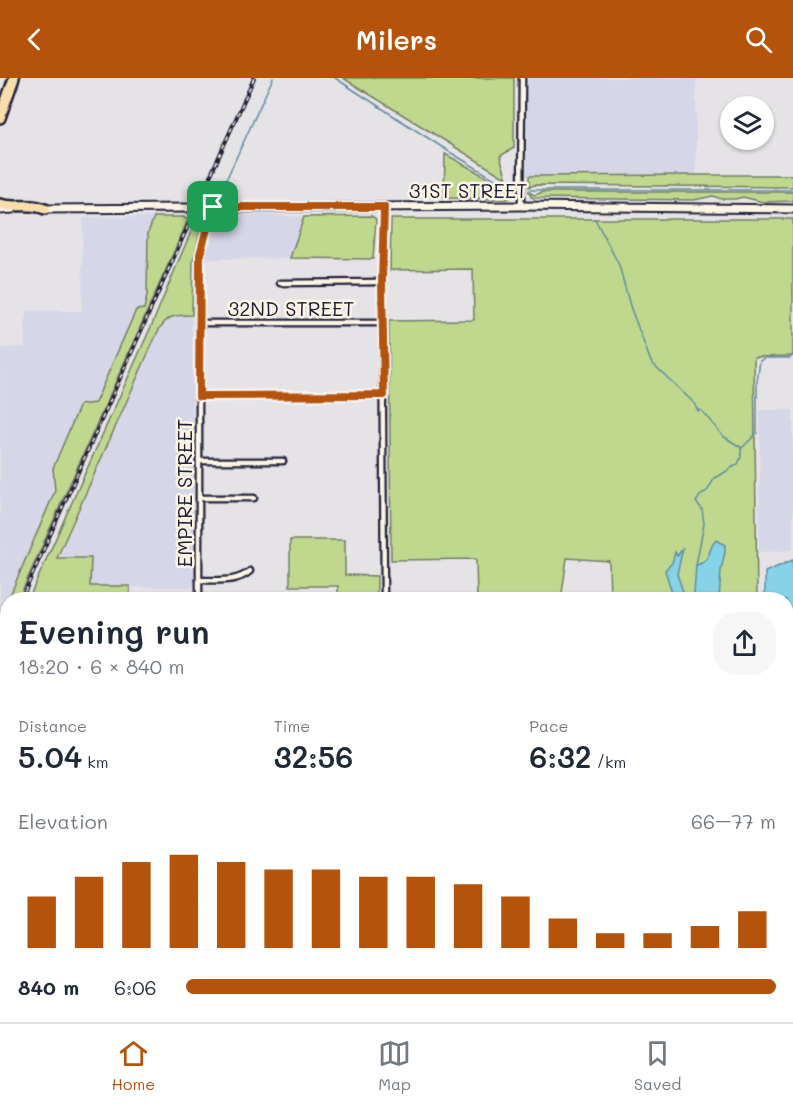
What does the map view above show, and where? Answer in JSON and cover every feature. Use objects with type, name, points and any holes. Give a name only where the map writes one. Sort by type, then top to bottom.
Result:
[{"type":"highway","points":[[0,118],[14,78]]},
{"type":"highway","points":[[0,204],[6,206],[37,205],[45,209]]},
{"type":"street","points":[[521,206],[522,78]]},
{"type":"street","name":"31ST STREET","points":[[0,210],[521,206],[793,209]]},
{"type":"street","name":"EMPIRE STREET","points":[[199,592],[200,254],[213,207]]},
{"type":"street","points":[[384,207],[382,282],[384,592]]},
{"type":"street","points":[[280,283],[382,282]]},
{"type":"street","name":"32ND STREET","points":[[199,323],[382,324]]},
{"type":"street","points":[[199,396],[384,395]]},
{"type":"street","points":[[199,461],[284,461]]},
{"type":"street","points":[[199,498],[254,498]]},
{"type":"street","points":[[199,580],[230,580],[245,576],[250,571]]},
{"type":"shaded area","points":[[528,78],[696,78],[696,175],[526,176]]},
{"type":"shaded area","points":[[223,215],[304,217],[290,258],[206,259],[209,246]]},
{"type":"shaded area","points":[[154,217],[148,233],[147,296],[144,309],[136,311],[95,403],[53,467],[55,490],[11,592],[0,592],[0,348],[25,347],[26,311],[82,311],[83,218]]},
{"type":"shaded area","points":[[175,315],[192,315],[194,587],[90,587],[58,560],[158,331],[163,322]]},
{"type":"shaded area","points":[[760,410],[793,410],[793,550],[759,552]]},
{"type":"green space","points":[[343,78],[514,78],[514,148],[500,156],[507,179]]},
{"type":"green space","points":[[445,154],[513,192],[510,198],[444,198]]},
{"type":"green space","points":[[793,175],[793,187],[534,185],[529,187],[529,176]]},
{"type":"green space","points":[[529,192],[534,195],[543,192],[793,192],[793,201],[763,202],[743,197],[721,199],[713,196],[694,200],[534,198]]},
{"type":"green space","points":[[371,216],[376,220],[373,259],[290,258],[304,217]]},
{"type":"green space","points":[[154,217],[183,217],[188,220],[22,592],[11,592],[55,491],[53,468],[80,405],[95,403],[136,310],[144,309],[147,296],[148,233]]},
{"type":"green space","points":[[197,218],[203,219],[193,261],[192,315],[172,317],[158,331],[57,558],[91,558],[90,586],[130,586],[130,592],[32,592],[154,320]]},
{"type":"green space","points":[[391,219],[793,219],[793,356],[754,357],[757,592],[610,592],[609,561],[567,558],[562,592],[477,592],[476,559],[391,560],[389,321],[474,320],[473,269],[390,270]]},
{"type":"green space","points":[[290,540],[345,540],[345,575],[377,576],[377,592],[338,592],[338,586],[290,586]]},
{"type":"water","points":[[716,540],[725,545],[720,592],[694,592],[696,565],[705,560]]},
{"type":"water","points":[[683,548],[677,574],[683,592],[672,592],[665,570],[672,563],[675,552],[677,556]]},
{"type":"water","points":[[793,560],[793,592],[765,592],[765,572]]},
{"type":"waterway","points":[[220,193],[273,78]]},
{"type":"waterway","points":[[335,78],[513,190]]},
{"type":"waterway","points":[[529,190],[793,190]]},
{"type":"waterway","points":[[595,219],[619,265],[630,306],[651,362],[694,403],[698,411],[701,410],[723,436],[742,448],[757,433],[757,382],[760,361],[765,358],[790,358],[793,354]]},
{"type":"waterway","points":[[696,565],[704,524],[702,509],[696,502],[708,490],[714,479],[738,464],[741,448]]},
{"type":"railway","points":[[25,592],[254,78]]},
{"type":"route","points":[[213,207],[384,207],[382,282],[384,395],[199,396],[200,254],[213,207]]}]
